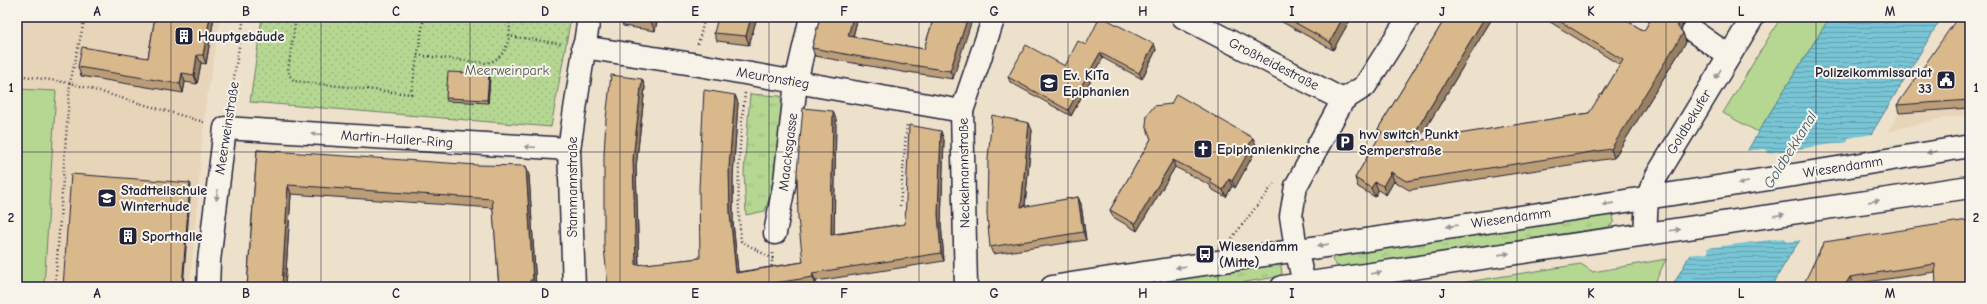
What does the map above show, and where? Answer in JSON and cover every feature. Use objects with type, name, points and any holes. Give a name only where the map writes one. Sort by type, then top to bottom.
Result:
[{"type":"street","name":"Stammannstraße","points":[[574,287],[569,149],[583,47],[589,17]]},
{"type":"street","name":"Maacksgasse","points":[[775,233],[785,181],[796,82],[811,17]]},
{"type":"street","name":"Neckelmannstraße","points":[[966,287],[962,111],[994,17]]},
{"type":"street","name":"Großheidestraße","points":[[1184,17],[1343,100]]},
{"type":"street","points":[[1304,283],[1296,249],[1291,216],[1296,186],[1343,100],[1365,86],[1409,17]]},
{"type":"street","name":"Goldbekufer","points":[[1645,234],[1647,198],[1656,177],[1753,17]]},
{"type":"street","points":[[1693,31],[1729,56]]},
{"type":"street","name":"Meuronstieg","points":[[583,47],[747,73],[962,111]]},
{"type":"street","name":"Martin-Haller-Ring","points":[[225,128],[569,149]]},
{"type":"street","name":"Meerweinstraße","points":[[208,287],[209,261],[225,128]]},
{"type":"street","name":"Wiesendamm","points":[[1052,287],[1296,249],[1715,188],[1970,146]]},
{"type":"street","points":[[1282,287],[1970,187]]},
{"type":"path","points":[[54,287],[70,83],[85,17]]},
{"type":"path","name":"Meerweinstraße","points":[[225,128],[244,17]]},
{"type":"path","points":[[296,17],[288,70],[294,81],[411,94],[424,17]]},
{"type":"path","points":[[417,55],[485,64],[492,62],[504,54],[506,49],[509,17]]},
{"type":"path","points":[[693,64],[705,17]]},
{"type":"path","points":[[508,36],[583,47]]},
{"type":"path","points":[[747,73],[738,154],[738,208],[741,241],[773,259]]},
{"type":"path","points":[[17,75],[70,83],[225,128]]},
{"type":"path","points":[[900,206],[905,134],[911,102]]},
{"type":"path","points":[[1213,262],[1273,184],[1303,173]]},
{"type":"path","points":[[771,272],[775,233]]},
{"type":"shaded area","name":"Stadtteilschule Winterhude","points":[[17,17],[221,17],[205,110],[190,287],[17,287]]},
{"type":"shaded area","name":"Polizeikommissariat 33","points":[[1960,17],[1970,17],[1970,115],[1942,118],[1887,132]]},
{"type":"green space","name":"Meerweinpark","points":[[262,17],[571,17],[551,127],[250,102]]},
{"type":"green space","points":[[1781,17],[1830,17],[1758,132],[1723,113]]},
{"type":"green space","points":[[17,89],[56,91],[44,287],[17,287]]},
{"type":"green space","points":[[750,94],[780,96],[784,104],[779,171],[765,211],[746,215],[744,172]]},
{"type":"green space","points":[[1609,212],[1614,215],[1613,223],[1609,227],[1341,267],[1337,266],[1332,260],[1336,254]]},
{"type":"green space","points":[[1666,259],[1653,287],[1435,287],[1581,264],[1593,272]]},
{"type":"green space","points":[[1274,262],[1281,265],[1282,274],[1277,277],[1214,287],[1116,287]]},
{"type":"water","name":"Goldbekkanal","points":[[1830,17],[1942,17],[1870,136],[1790,255],[1771,287],[1672,287],[1758,132]]},
{"type":"pier","points":[[1873,134],[1802,240],[1787,242],[1785,238],[1707,248],[1708,253],[1687,255],[1745,151],[1766,149],[1767,153],[1848,142],[1848,138]]},
{"type":"building","name":"Hauptgebäude","points":[[155,17],[210,17],[203,55],[197,55],[194,75],[182,73],[180,84],[78,67],[82,47],[148,58]]},
{"type":"building","points":[[621,17],[653,17],[651,22]]},
{"type":"building","points":[[718,17],[751,17],[746,36],[714,33]]},
{"type":"building","points":[[820,17],[853,17],[848,36],[924,49],[934,17],[968,17],[950,71],[905,65],[812,48]]},
{"type":"building","points":[[1100,17],[1154,44],[1139,73],[1100,53],[1068,110],[1008,77],[1026,45],[1065,66],[1078,41],[1086,45]]},
{"type":"building","points":[[1285,17],[1343,17],[1330,42]]},
{"type":"building","points":[[1446,17],[1485,17],[1409,142],[1589,113],[1601,94],[1602,95],[1623,60],[1553,17],[1621,17],[1644,31],[1652,17],[1679,17],[1677,22],[1678,27],[1683,33],[1611,149],[1406,181],[1391,172],[1383,186],[1375,182],[1371,188],[1355,178],[1382,132],[1378,129]]},
{"type":"building","name":"Polizeikommissariat 33","points":[[1958,17],[1970,17],[1970,100],[1897,105]]},
{"type":"building","points":[[448,72],[489,74],[487,100],[446,98]]},
{"type":"building","points":[[611,75],[642,79],[633,159],[636,265],[700,258],[699,188],[704,90],[735,95],[729,167],[730,214],[736,273],[803,262],[798,218],[797,172],[803,108],[833,111],[831,235],[905,224],[909,125],[941,131],[938,214],[941,253],[812,273],[813,277],[750,287],[608,287],[604,247],[604,155]]},
{"type":"building","name":"Epiphanienkirche","points":[[1176,94],[1253,138],[1248,147],[1251,148],[1232,181],[1229,179],[1223,190],[1209,182],[1211,179],[1173,160],[1135,224],[1110,210],[1151,139],[1146,125],[1147,115],[1154,106],[1171,104]]},
{"type":"building","points":[[992,115],[1029,123],[1021,207],[1078,197],[1083,232],[990,247],[987,214],[988,159]]},
{"type":"building","points":[[257,150],[477,165],[526,166],[533,280],[530,280],[531,287],[499,287],[492,199],[288,185],[282,287],[247,287]]},
{"type":"building","name":"Sporthalle","points":[[71,174],[190,183],[182,287],[63,287]]},
{"type":"building","points":[[1968,220],[1970,287],[1936,287],[1935,264],[1850,277],[1844,287],[1813,287],[1804,283],[1824,242]]},
{"type":"place","name":"Hauptgebäude","points":[[184,36]]},
{"type":"place","name":"Polizeikommissariat 33","points":[[1946,80]]},
{"type":"place","name":"Ev. KiTa Epiphanien","points":[[1049,83]]},
{"type":"place","name":"hvv switch Punkt Semperstraße","points":[[1345,142]]},
{"type":"place","name":"Epiphanienkirche","points":[[1203,149]]},
{"type":"place","name":"Stadtteilschule Winterhude","points":[[107,198]]},
{"type":"place","name":"Sporthalle","points":[[128,236]]},
{"type":"place","name":"Wiesendamm (Mitte)","points":[[1205,254]]}]
